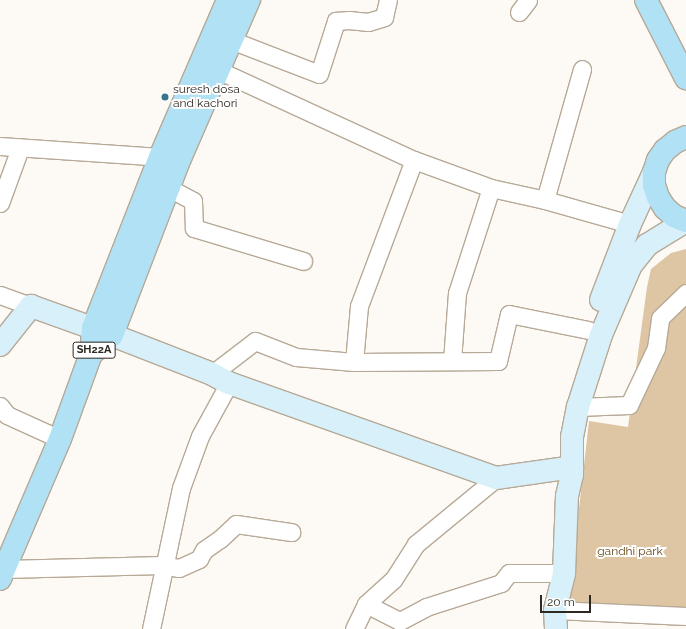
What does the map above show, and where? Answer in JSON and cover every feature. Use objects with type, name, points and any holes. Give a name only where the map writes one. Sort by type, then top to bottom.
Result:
[{"type":"main road","name":"SH22A","points":[[103,331],[169,160],[210,66],[228,0]]},
{"type":"main road","name":"SH22A","points":[[210,66],[231,40],[249,0]]},
{"type":"main road","points":[[646,0],[686,78]]},
{"type":"main road","points":[[556,619],[564,573],[567,496],[571,485],[557,436],[564,403],[588,330],[630,224],[658,160],[665,150],[675,142],[686,137]]},
{"type":"main road","name":"SH22A","points":[[2,574],[60,439],[91,354],[169,188],[169,160]]},
{"type":"main road","points":[[654,172],[654,185],[661,202],[674,216],[686,221]]},
{"type":"main road","points":[[565,468],[578,407],[602,335],[631,266],[647,245],[686,221]]},
{"type":"main road","points":[[0,345],[31,306],[103,331],[220,378],[496,478],[565,468]]},
{"type":"street","points":[[231,40],[319,74],[336,21],[349,20],[368,22],[384,17],[388,0]]},
{"type":"street","points":[[210,66],[414,160],[491,188],[546,200],[630,224]]},
{"type":"street","points":[[546,200],[582,69]]},
{"type":"street","points":[[0,146],[169,160]]},
{"type":"street","points":[[0,203],[20,148]]},
{"type":"street","points":[[354,362],[359,306],[414,160]]},
{"type":"street","points":[[169,188],[193,200],[194,228],[303,261]]},
{"type":"street","points":[[452,361],[457,293],[491,188]]},
{"type":"street","points":[[578,407],[629,405],[656,348],[660,318],[686,293]]},
{"type":"street","points":[[0,295],[31,306]]},
{"type":"street","points":[[150,629],[181,488],[220,378],[255,341],[296,357],[354,362],[498,361],[509,314],[588,330]]},
{"type":"street","points":[[0,406],[7,415],[60,439]]},
{"type":"street","points":[[354,629],[366,604],[393,580],[416,544],[496,478]]},
{"type":"street","points":[[2,574],[164,565],[179,568],[200,559],[204,550],[220,539],[236,524],[291,532]]},
{"type":"street","points":[[366,604],[400,621],[426,607],[501,583],[509,573],[564,573]]},
{"type":"street","points":[[556,619],[686,616]]},
{"type":"green space","name":"gandhi park","points":[[686,249],[686,610],[568,605],[589,421],[628,427],[647,287],[651,269],[671,253]]},
{"type":"place","name":"suresh dosa and kachori","points":[[165,97]]}]
